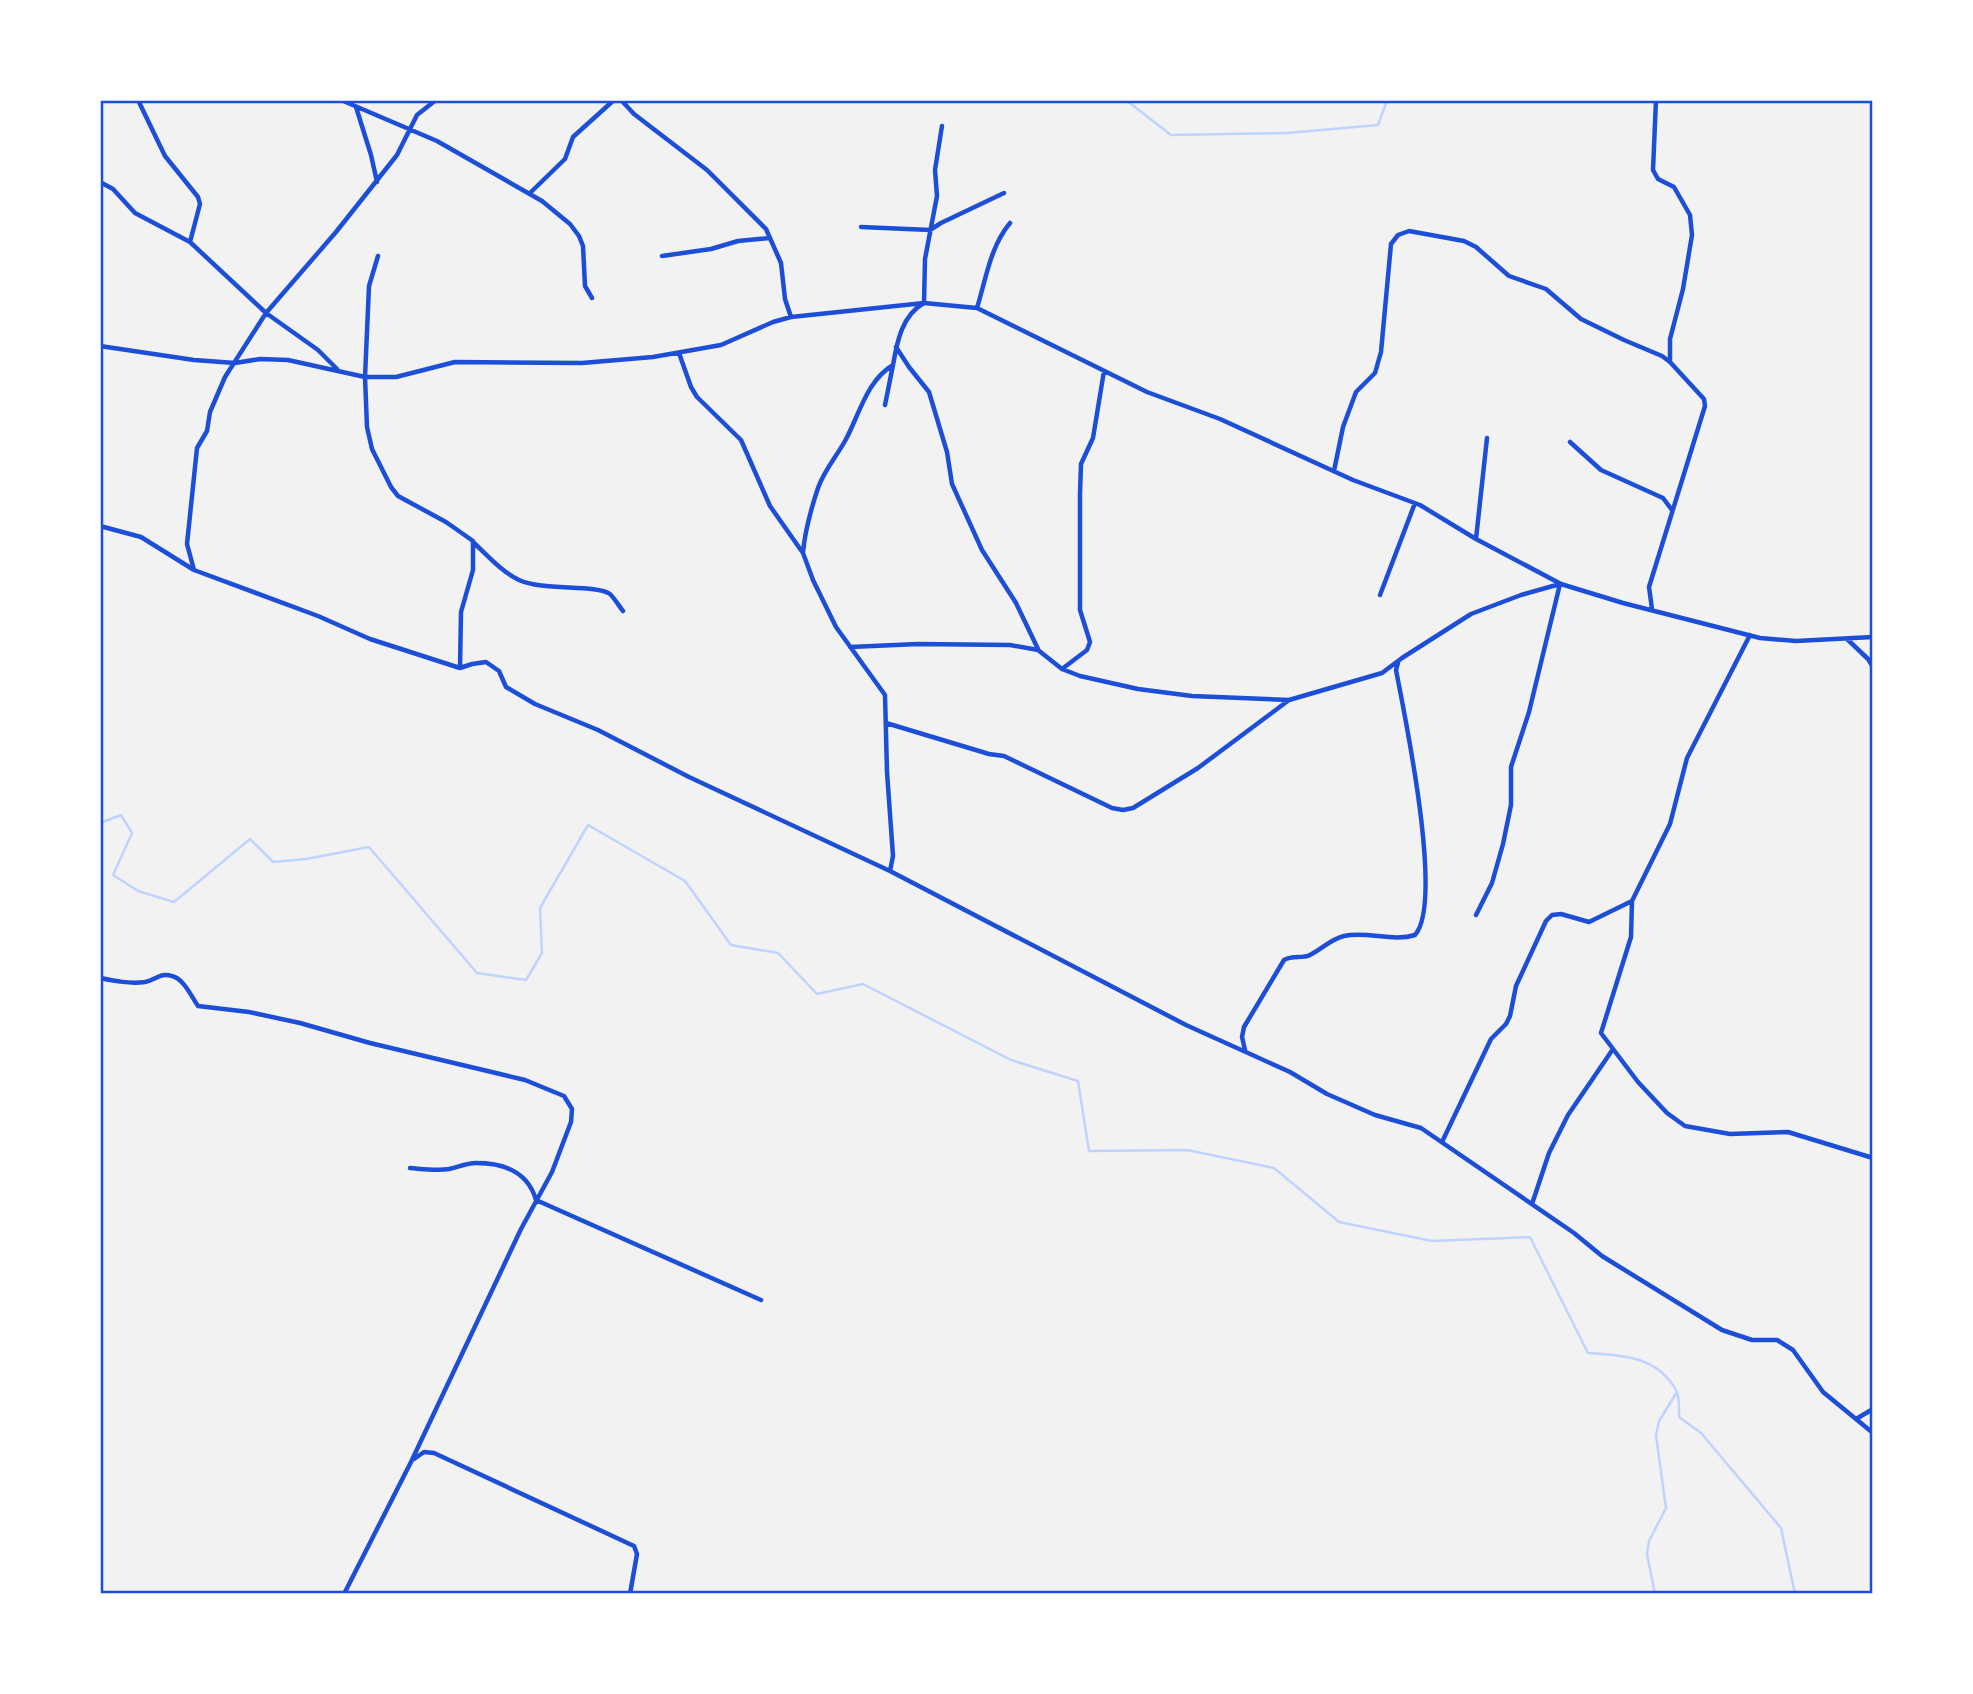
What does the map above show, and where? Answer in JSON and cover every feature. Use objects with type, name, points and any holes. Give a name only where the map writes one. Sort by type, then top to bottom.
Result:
[{"type":"street","points":[[138,100],[165,156],[198,197],[200,204],[190,242]]},
{"type":"street","points":[[341,100],[437,141],[494,175],[531,192],[576,229],[583,246],[585,286],[592,298]]},
{"type":"street","points":[[194,570],[187,544],[197,448],[207,430],[210,412],[225,377],[266,313],[397,155],[417,115],[436,100]]},
{"type":"street","points":[[531,192],[565,159],[573,137],[614,100]]},
{"type":"street","points":[[621,100],[634,114],[707,170],[760,222],[781,263],[785,299],[792,317]]},
{"type":"street","points":[[1656,100],[1653,170],[1658,179],[1674,187],[1683,200],[1690,215],[1692,235],[1684,289],[1670,340],[1670,362]]},
{"type":"street","points":[[356,106],[376,182]]},
{"type":"street","points":[[923,303],[925,259],[937,196],[936,159],[942,126]]},
{"type":"street","points":[[100,181],[113,189],[135,212],[190,242],[266,313],[318,350],[339,371]]},
{"type":"street","points":[[861,227],[930,230],[1004,193]]},
{"type":"street","points":[[977,308],[992,253],[1010,223]]},
{"type":"street","points":[[1334,471],[1343,427],[1356,392],[1375,373],[1381,352],[1391,244],[1398,235],[1409,231],[1464,241],[1476,247],[1509,276],[1546,289],[1581,319],[1670,362],[1704,399],[1705,407],[1649,587],[1652,610]]},
{"type":"street","points":[[662,256],[770,237]]},
{"type":"street","points":[[378,256],[369,286],[365,377],[367,427],[372,449],[391,487],[398,496],[446,522],[519,580],[563,589],[598,590],[608,593],[623,611]]},
{"type":"street","points":[[885,405],[896,346],[913,309],[923,303]]},
{"type":"street","points":[[100,346],[194,360],[236,363],[260,359],[288,360],[365,377],[396,377],[455,362],[582,363],[679,353],[721,345],[773,322],[792,317],[923,303],[977,308],[1146,392],[1220,419],[1334,471],[1415,503],[1561,584],[1750,635],[1796,641],[1873,637]]},
{"type":"street","points":[[896,346],[929,392],[947,452],[952,484],[982,550],[1016,603],[1038,650],[1062,669],[1080,676],[1138,689],[1201,696],[1289,700],[1382,673],[1471,614],[1521,595],[1561,584]]},
{"type":"street","points":[[679,353],[691,387],[703,403],[741,440],[771,506],[803,553],[824,604],[849,647],[885,695],[893,856],[890,871]]},
{"type":"street","points":[[803,553],[808,526],[824,475],[844,443],[871,386],[879,375],[893,365]]},
{"type":"street","points":[[1062,669],[1087,650],[1090,642],[1080,610],[1080,494],[1082,464],[1093,438],[1104,371]]},
{"type":"street","points":[[1476,539],[1487,438]]},
{"type":"street","points":[[1570,442],[1601,470],[1663,498],[1672,510]]},
{"type":"street","points":[[1380,595],[1415,503]]},
{"type":"street","points":[[100,526],[141,537],[194,570],[318,616],[370,639],[460,668],[486,662],[499,671],[506,687],[535,704],[598,730],[689,777],[890,871],[1186,1025],[1290,1072],[1327,1094],[1375,1115],[1421,1128],[1602,1255],[1722,1330],[1752,1340],[1777,1340],[1793,1350],[1822,1392],[1873,1433]]},
{"type":"street","points":[[460,668],[461,612],[472,570],[472,541]]},
{"type":"street","points":[[1476,915],[1492,883],[1503,844],[1511,805],[1511,767],[1529,712],[1561,584]]},
{"type":"street","points":[[1750,635],[1687,758],[1670,824],[1632,901],[1632,937],[1601,1033],[1638,1082],[1667,1114],[1685,1126],[1730,1133],[1788,1132],[1873,1158]]},
{"type":"street","points":[[1846,639],[1873,667]]},
{"type":"street","points":[[849,647],[918,644],[1010,645],[1038,650]]},
{"type":"street","points":[[1245,1051],[1242,1037],[1244,1027],[1284,960],[1289,957],[1308,956],[1345,936],[1406,938],[1418,932],[1422,923],[1425,849],[1396,670],[1398,662]]},
{"type":"street","points":[[886,723],[989,754],[1004,756],[1112,808],[1123,810],[1133,807],[1198,768],[1289,700]]},
{"type":"street","points":[[1443,1142],[1492,1039],[1510,1016],[1516,986],[1546,922],[1552,915],[1561,914],[1589,922],[1632,901]]},
{"type":"street","points":[[100,978],[130,983],[149,982],[161,975],[173,976],[182,982],[198,1006],[249,1012],[300,1023],[370,1043],[526,1080],[564,1096],[572,1109],[571,1122],[552,1172],[344,1594]]},
{"type":"street","points":[[1532,1204],[1549,1153],[1565,1121],[1613,1049]]},
{"type":"street","points":[[410,1168],[446,1170],[474,1163],[499,1165],[528,1181],[536,1200],[761,1300]]},
{"type":"street","points":[[1856,1419],[1873,1409]]},
{"type":"street","points":[[411,1462],[421,1453],[434,1453],[630,1544],[637,1554],[630,1594]]},
{"type":"waterway","points":[[1126,100],[1171,135],[1287,133],[1378,125],[1386,103],[1383,100]]},
{"type":"waterway","points":[[100,823],[121,815],[132,833],[113,875],[138,891],[174,902],[250,839],[273,862],[306,859],[369,847],[477,973],[526,980],[542,953],[540,908],[588,825],[685,881],[731,945],[778,953],[817,994],[863,984],[1011,1060],[1078,1081],[1089,1151],[1187,1150],[1274,1168],[1339,1222],[1432,1241],[1530,1237],[1588,1353],[1626,1357],[1659,1370],[1677,1393],[1679,1417],[1701,1433],[1781,1528],[1795,1594]]},
{"type":"waterway","points":[[1655,1594],[1647,1554],[1649,1541],[1666,1508],[1656,1435],[1659,1421],[1677,1392]]}]
